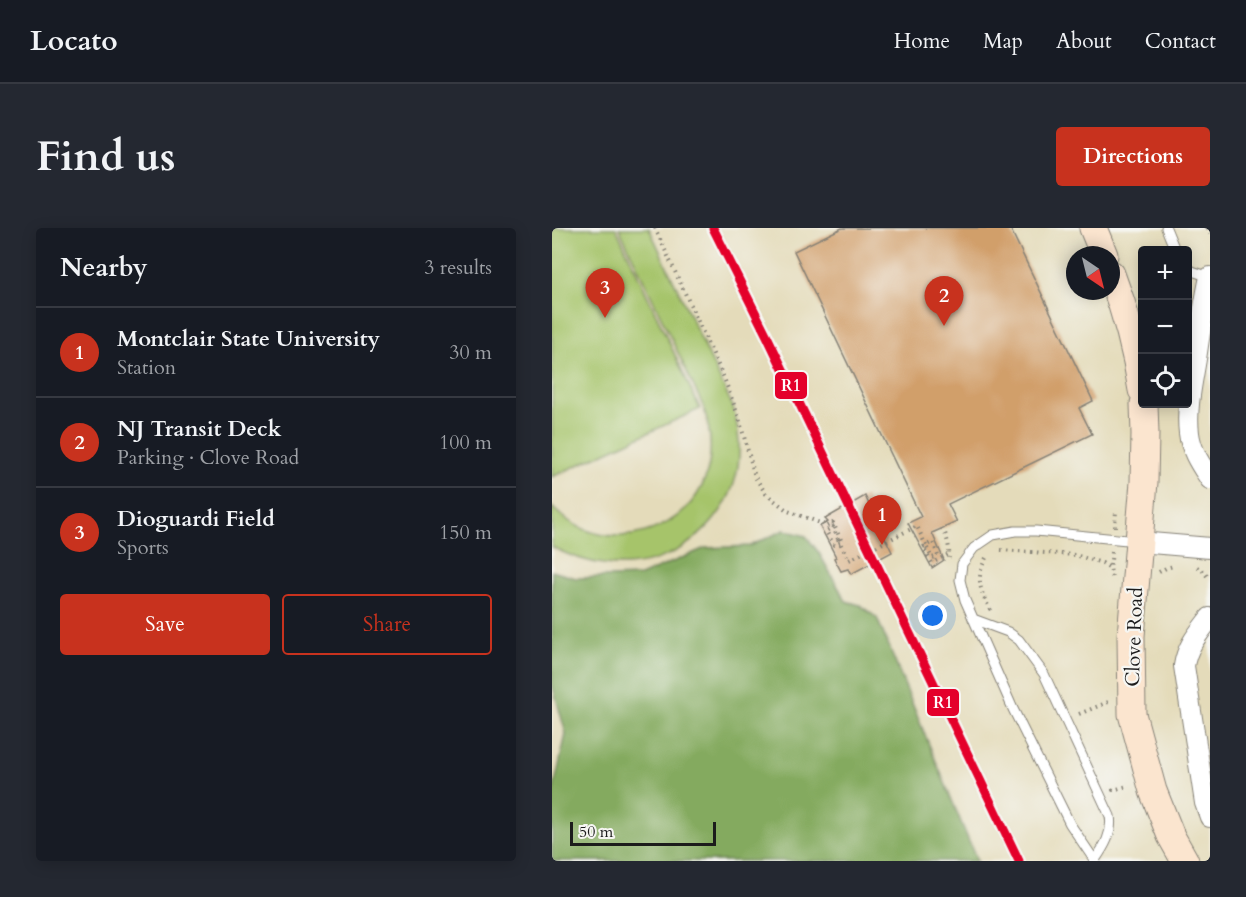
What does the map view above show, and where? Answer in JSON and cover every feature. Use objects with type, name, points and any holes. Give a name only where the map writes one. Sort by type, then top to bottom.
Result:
[{"type":"street","points":[[1093,228],[1100,246]]},
{"type":"street","points":[[1210,277],[1193,376],[1189,407],[1189,434],[1192,449],[1199,464],[1210,479]]},
{"type":"street","points":[[1120,298],[1132,335],[1138,365]]},
{"type":"street","name":"Clove Road","points":[[1144,408],[1144,482],[1126,540],[1132,714],[1153,791],[1171,836],[1185,861]]},
{"type":"street","points":[[1126,540],[1210,548]]},
{"type":"street","points":[[1210,618],[1189,646],[1184,666],[1205,803],[1210,817]]},
{"type":"lane","points":[[1166,228],[1173,246]]},
{"type":"lane","points":[[1192,271],[1210,277]]},
{"type":"lane","points":[[973,618],[1008,632],[1019,640],[1044,674],[1110,816],[1112,824],[1110,832],[1095,861],[1070,824],[1013,709],[965,600],[960,580],[962,564],[974,549],[993,534],[1035,531],[1126,540]]},
{"type":"path","points":[[655,228],[724,378],[739,418],[755,477],[766,494],[788,511],[823,524],[825,527],[833,522],[842,542],[834,545],[826,531],[833,527],[838,539],[849,560],[917,526],[927,548],[932,558],[938,556],[933,542],[923,547],[932,563],[949,553]]},
{"type":"path","points":[[1208,228],[1210,234]]},
{"type":"path","points":[[995,551],[1003,549],[1075,555],[1102,563],[1110,568],[1126,540],[1117,501]]},
{"type":"path","points":[[982,564],[987,557]]},
{"type":"path","points":[[1079,714],[1112,700]]},
{"type":"shaded area","points":[[552,228],[1210,228],[1210,861],[552,861]]},
{"type":"green space","points":[[552,228],[616,228],[700,409],[552,477]]},
{"type":"green space","points":[[619,228],[649,228],[733,407],[739,444],[738,466],[733,485],[725,504],[714,520],[683,547],[665,556],[627,565],[588,561],[552,547],[552,507],[586,530],[605,535],[624,536],[643,533],[677,516],[691,503],[708,469],[710,445],[709,429],[703,406]]},
{"type":"green space","points":[[784,530],[806,536],[819,553],[846,601],[860,605],[877,618],[977,861],[552,861],[552,796],[566,734],[552,684],[552,571],[576,578],[640,576],[705,548],[750,546]]},
{"type":"building","points":[[842,228],[1010,228],[1093,401],[1079,408],[1092,434],[948,504],[957,522],[932,533],[944,560],[932,568],[908,523],[921,517],[794,251]]},
{"type":"building","points":[[865,496],[892,552],[851,574],[848,569],[841,571],[820,526],[828,522],[825,519]]},
{"type":"railway","points":[[713,228],[1019,861]]},
{"type":"transit line","name":"R1","points":[[713,228],[1019,861]]},
{"type":"place","name":"Dioguardi Field","points":[[605,318]]},
{"type":"place","name":"NJ Transit Deck","points":[[944,326]]},
{"type":"place","name":"Montclair State University","points":[[882,545]]}]
